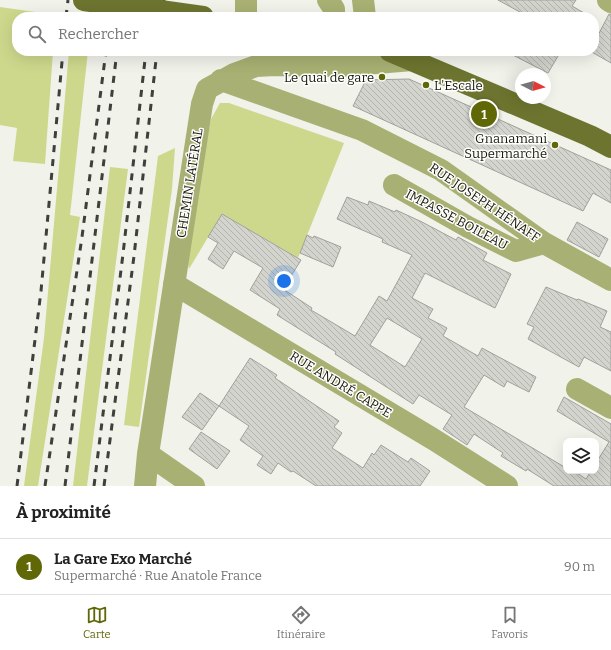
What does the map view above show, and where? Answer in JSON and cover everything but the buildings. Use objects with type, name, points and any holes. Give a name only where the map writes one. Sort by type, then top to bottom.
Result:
[{"type":"main road","points":[[84,0],[168,12]]},
{"type":"main road","points":[[402,56],[590,136],[611,147]]},
{"type":"street","points":[[246,0],[246,12]]},
{"type":"street","points":[[328,0],[334,9],[334,12]]},
{"type":"street","points":[[363,0],[364,12]]},
{"type":"street","name":"CHEMIN LATÉRAL","points":[[145,486],[148,454],[202,104],[208,89],[221,80],[256,66],[342,66],[412,60]]},
{"type":"street","name":"RUE JOSEPH HÉNAFF","points":[[221,80],[362,130],[441,170],[544,243],[611,280]]},
{"type":"street","name":"IMPASSE BOILEAU","points":[[394,185],[468,227],[516,251],[544,243]]},
{"type":"street","name":"RUE ANDRÉ CAPPE","points":[[174,284],[433,439],[507,486]]},
{"type":"street","points":[[577,389],[611,408]]},
{"type":"street","points":[[148,454],[194,486]]},
{"type":"green space","points":[[0,7],[35,12],[12,12],[12,56],[53,56],[45,164],[13,161],[17,128],[0,125]]},
{"type":"green space","points":[[69,56],[87,56],[70,215],[80,217],[38,486],[24,486],[44,338]]},
{"type":"green space","points":[[220,103],[229,103],[344,143],[298,258],[222,214],[189,269],[186,256],[211,119]]},
{"type":"green space","points":[[175,148],[172,189],[139,427],[124,425],[158,156]]},
{"type":"green space","points":[[110,167],[128,169],[87,486],[73,486]]},
{"type":"railway","points":[[67,12],[68,0]]},
{"type":"railway","points":[[111,12],[112,0]]},
{"type":"railway","points":[[122,12],[123,0]]},
{"type":"railway","points":[[151,12],[152,0]]},
{"type":"railway","points":[[162,12],[164,0]]},
{"type":"railway","points":[[17,486],[41,291],[63,56]]},
{"type":"railway","points":[[45,486],[82,237],[105,56]]},
{"type":"railway","points":[[65,486],[116,56]]},
{"type":"railway","points":[[94,486],[123,254],[145,56]]},
{"type":"railway","points":[[104,486],[134,256],[156,56]]},
{"type":"place","name":"Le quai de gare","points":[[382,77]]},
{"type":"place","name":"L'Escale","points":[[426,85]]},
{"type":"place","name":"La Gare Exo Marché","points":[[484,114]]},
{"type":"place","name":"Gnanamani Supermarché","points":[[555,145]]}]
